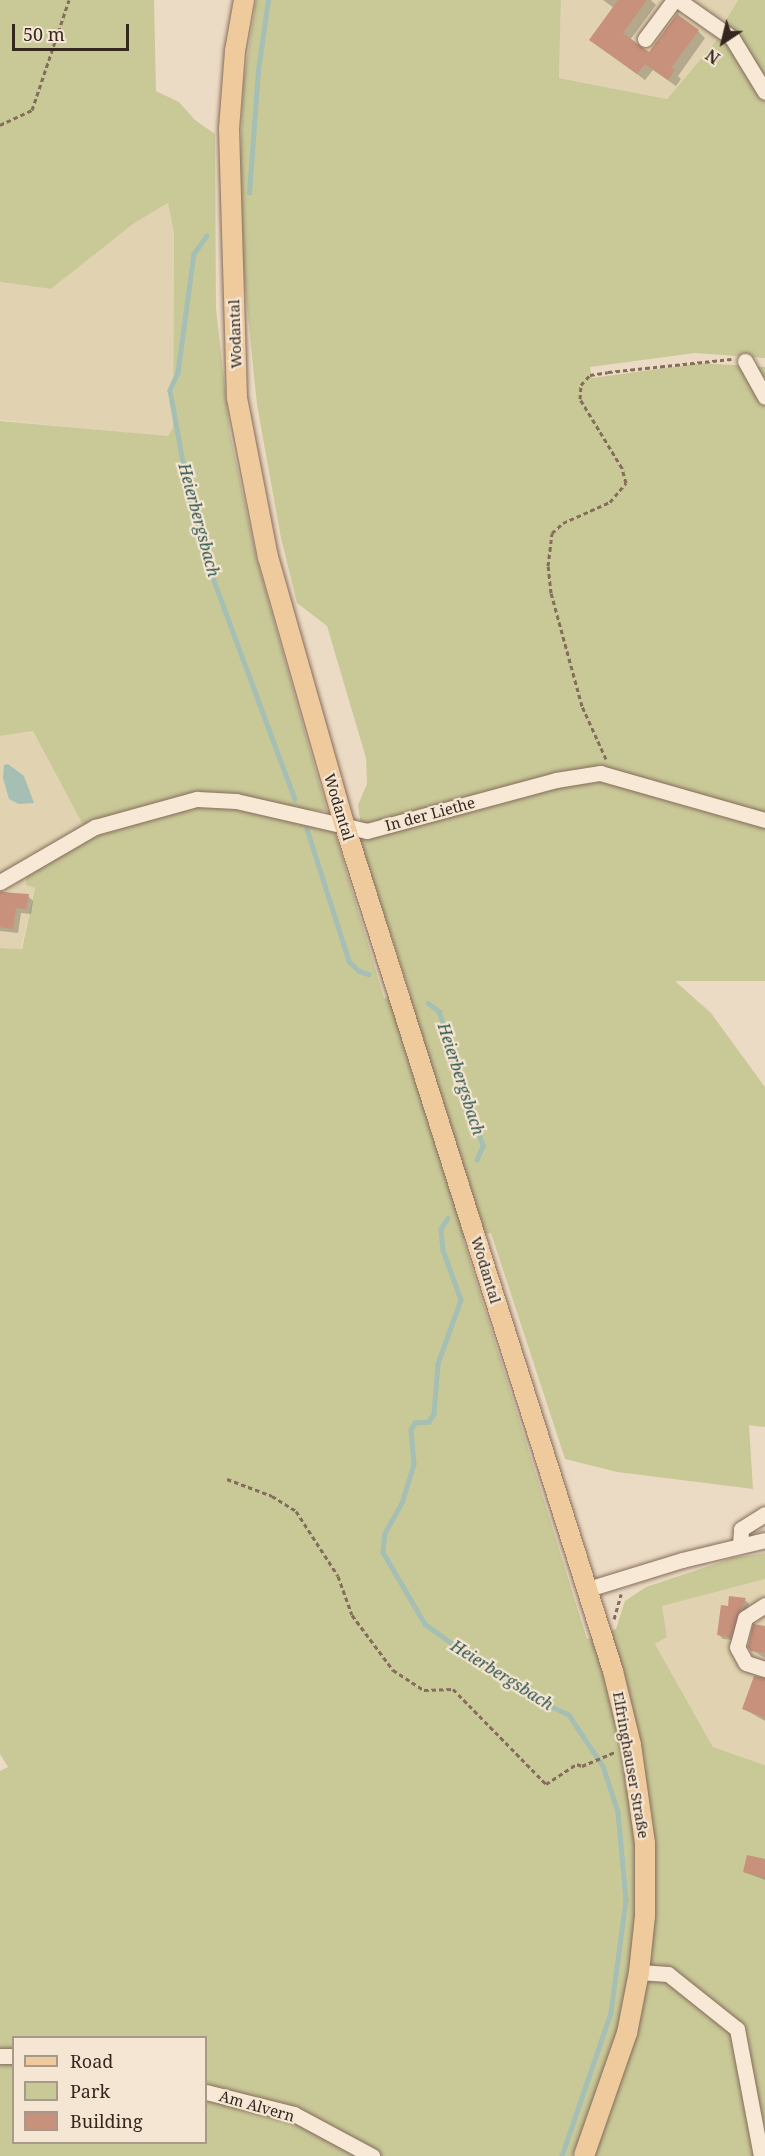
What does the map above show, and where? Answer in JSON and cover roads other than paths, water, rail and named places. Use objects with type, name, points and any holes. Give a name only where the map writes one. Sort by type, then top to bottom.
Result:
[{"type":"main road","name":"Wodantal","points":[[244,0],[235,51],[229,129],[237,398],[268,557],[344,823],[588,1589]]},
{"type":"main road","name":"Elfringhauser Straße","points":[[584,2156],[627,2032],[639,1972],[645,1916],[645,1844],[630,1746],[588,1589]]},
{"type":"street","points":[[645,39],[676,0],[732,38],[765,92]]},
{"type":"street","points":[[745,361],[765,397]]},
{"type":"street","name":"In der Liethe","points":[[0,882],[95,827],[197,799],[236,801],[344,823],[367,831],[556,780],[600,773],[765,820]]},
{"type":"street","points":[[740,1545],[741,1529],[765,1514]]},
{"type":"street","points":[[588,1589],[740,1545],[765,1540]]},
{"type":"street","points":[[765,1605],[745,1618],[737,1647],[746,1663],[765,1669]]},
{"type":"street","points":[[639,1972],[668,1974],[737,2029],[761,2156]]},
{"type":"street","name":"Am Alvern","points":[[207,2092],[294,2114],[372,2156]]},
{"type":"waterway","name":"Heierbergsbach","points":[[249,193],[258,70],[268,0]]},
{"type":"waterway","name":"Heierbergsbach","points":[[207,236],[194,254],[178,373],[170,390],[188,490],[209,567],[295,799]]},
{"type":"waterway","name":"Heierbergsbach","points":[[307,829],[349,961],[359,971],[369,974]]},
{"type":"waterway","name":"Heierbergsbach","points":[[428,1003],[439,1011],[483,1146],[477,1160]]},
{"type":"waterway","name":"Heierbergsbach","points":[[448,1218],[441,1229],[443,1250],[461,1300],[438,1364],[434,1414],[429,1422],[415,1423],[411,1430],[414,1464],[403,1501],[385,1533],[383,1552],[425,1624],[464,1652],[491,1664],[533,1698],[569,1715],[603,1766],[618,1812],[626,1900],[611,2013],[562,2156]]}]
